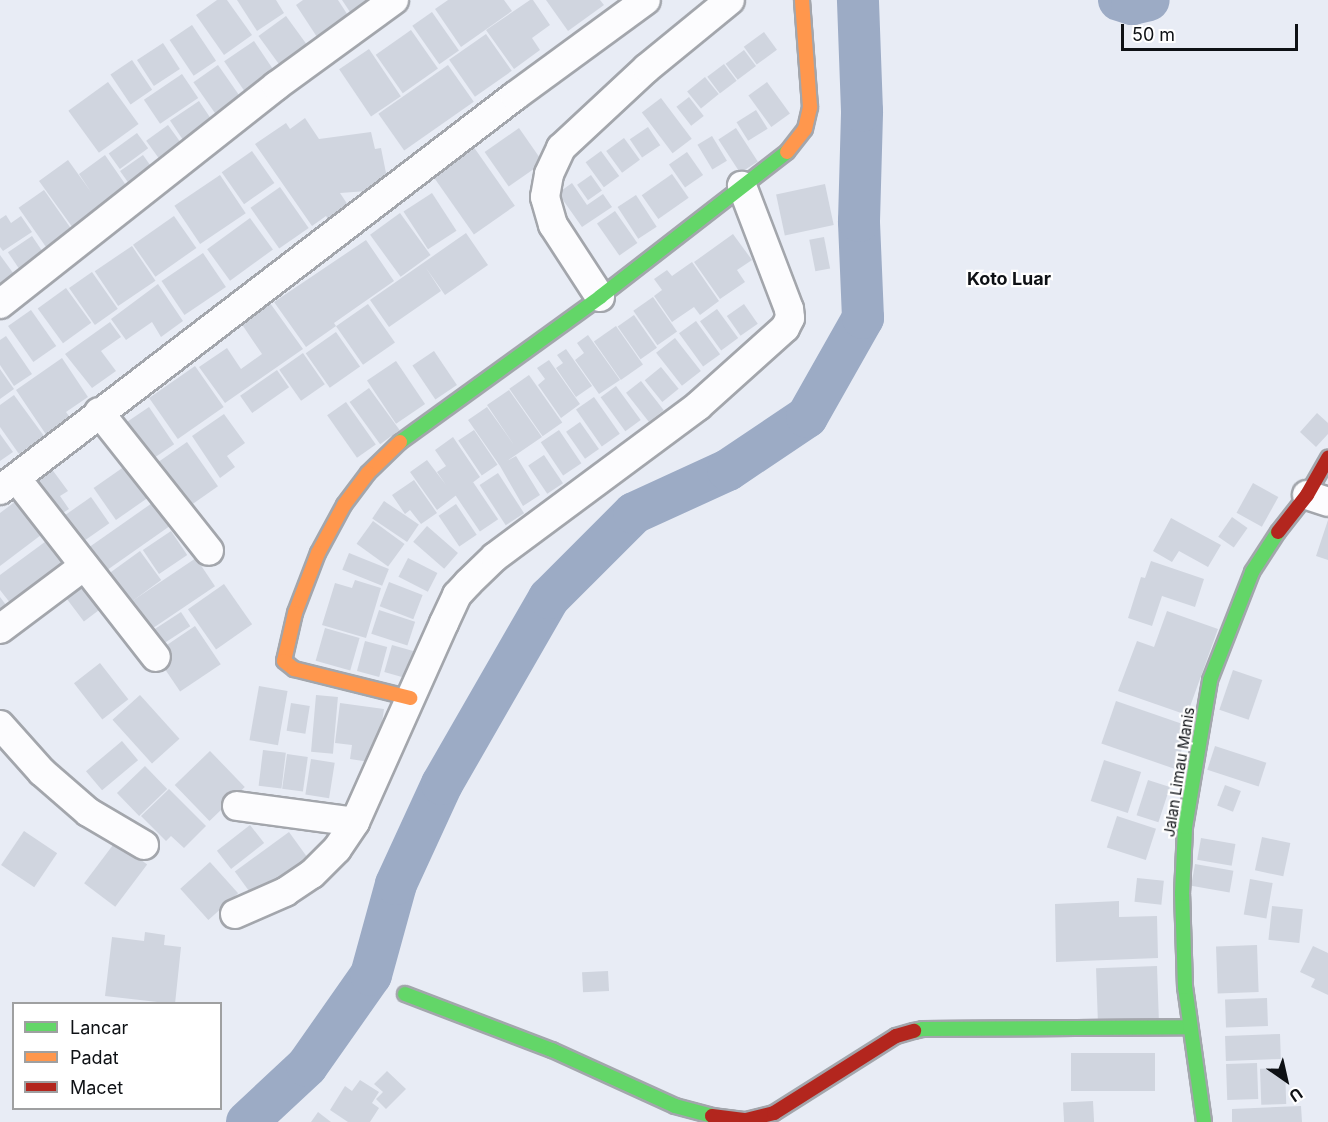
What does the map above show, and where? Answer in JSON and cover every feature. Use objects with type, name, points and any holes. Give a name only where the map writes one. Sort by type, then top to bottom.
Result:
[{"type":"street","points":[[0,304],[276,86],[394,0]]},
{"type":"street","points":[[156,657],[84,566],[8,484],[99,412],[515,96],[646,0]]},
{"type":"street","points":[[600,297],[553,225],[545,198],[549,174],[561,148],[647,68],[730,0]]},
{"type":"street","points":[[410,698],[294,669],[284,661],[295,612],[318,553],[344,505],[368,472],[404,438],[600,297],[780,159],[805,129],[810,107],[802,0]]},
{"type":"street","points":[[235,914],[285,892],[312,874],[337,849],[355,822],[457,595],[495,557],[698,406],[785,327],[790,318],[789,309],[742,186]]},
{"type":"street","points":[[99,412],[208,551]]},
{"type":"street","name":"Jalan Limau Manis","points":[[1204,1122],[1185,987],[1182,894],[1185,827],[1209,680],[1252,573],[1279,530],[1318,499],[1328,458]]},
{"type":"street","points":[[0,629],[84,566]]},
{"type":"street","points":[[0,725],[42,772],[88,812],[144,845]]},
{"type":"street","points":[[237,806],[355,822]]},
{"type":"street","points":[[405,994],[552,1050],[675,1106],[720,1118],[746,1120],[774,1113],[896,1036],[923,1029],[1190,1027]]},
{"type":"building","points":[[217,0],[227,0],[252,35],[224,55],[196,15]]},
{"type":"building","points":[[237,0],[276,0],[284,13],[257,31]]},
{"type":"building","points":[[303,0],[338,0],[351,20],[319,40],[296,5]]},
{"type":"building","points":[[342,0],[373,0],[352,15]]},
{"type":"building","points":[[448,0],[504,0],[512,11],[461,47],[435,9]]},
{"type":"building","points":[[533,0],[550,25],[532,38],[540,50],[514,69],[486,30]]},
{"type":"building","points":[[546,0],[600,0],[604,5],[568,31]]},
{"type":"building","points":[[432,12],[459,51],[439,64],[412,26]]},
{"type":"building","points":[[286,16],[309,48],[281,68],[258,36]]},
{"type":"building","points":[[192,25],[216,61],[194,76],[170,40]]},
{"type":"building","points":[[411,30],[438,69],[403,93],[376,55]]},
{"type":"building","points":[[764,32],[777,50],[757,64],[744,47]]},
{"type":"building","points":[[486,34],[512,71],[475,97],[449,60]]},
{"type":"building","points":[[254,41],[277,75],[247,95],[224,61]]},
{"type":"building","points":[[163,43],[180,69],[154,86],[137,60]]},
{"type":"building","points":[[369,49],[401,96],[371,116],[339,69]]},
{"type":"building","points":[[744,50],[756,66],[738,80],[726,64]]},
{"type":"building","points":[[132,60],[152,90],[131,104],[110,75]]},
{"type":"building","points":[[724,64],[737,81],[720,93],[707,77]]},
{"type":"building","points":[[218,65],[240,97],[216,114],[193,82]]},
{"type":"building","points":[[448,65],[474,102],[404,151],[378,114]]},
{"type":"building","points":[[182,74],[198,98],[160,124],[144,100]]},
{"type":"building","points":[[705,77],[719,94],[701,109],[687,91]]},
{"type":"building","points":[[108,82],[139,124],[99,153],[68,111]]},
{"type":"building","points":[[767,82],[790,114],[771,127],[748,96]]},
{"type":"building","points":[[689,97],[704,116],[691,126],[676,107]]},
{"type":"building","points":[[661,98],[692,139],[673,153],[642,112]]},
{"type":"building","points":[[199,101],[214,123],[185,143],[170,121]]},
{"type":"building","points":[[756,110],[768,129],[748,141],[736,122]]},
{"type":"building","points":[[305,118],[319,139],[371,132],[375,149],[381,148],[387,178],[379,179],[381,190],[340,193],[352,211],[332,225],[326,216],[312,226],[255,144],[286,123],[290,129]]},
{"type":"building","points":[[168,125],[187,151],[165,167],[146,141]]},
{"type":"building","points":[[648,127],[660,145],[642,158],[630,139]]},
{"type":"building","points":[[519,128],[543,162],[509,186],[485,152]]},
{"type":"building","points":[[736,128],[758,162],[740,173],[718,139]]},
{"type":"building","points":[[137,133],[148,148],[120,169],[109,154]]},
{"type":"building","points":[[712,136],[727,161],[712,170],[697,145]]},
{"type":"building","points":[[624,138],[640,160],[622,173],[606,151]]},
{"type":"building","points":[[473,146],[515,206],[474,234],[432,175]]},
{"type":"building","points":[[252,151],[274,183],[244,204],[222,172]]},
{"type":"building","points":[[601,151],[619,176],[604,187],[586,162]]},
{"type":"building","points":[[687,152],[703,175],[685,188],[669,165]]},
{"type":"building","points":[[105,155],[130,191],[78,235],[39,181],[68,160],[91,192],[79,174]]},
{"type":"building","points":[[143,155],[154,171],[131,187],[120,171]]},
{"type":"building","points":[[672,174],[689,198],[658,219],[642,195]]},
{"type":"building","points":[[220,175],[246,213],[200,244],[174,206]]},
{"type":"building","points":[[591,175],[602,191],[588,200],[577,185]]},
{"type":"building","points":[[572,183],[587,205],[603,194],[612,207],[582,227],[558,193]]},
{"type":"building","points":[[825,184],[834,225],[785,235],[776,194]]},
{"type":"building","points":[[280,187],[309,228],[279,249],[251,208]]},
{"type":"building","points":[[44,190],[73,231],[47,249],[19,208]]},
{"type":"building","points":[[432,193],[457,231],[428,249],[403,212]]},
{"type":"building","points":[[636,195],[657,227],[638,239],[618,207]]},
{"type":"building","points":[[615,211],[637,243],[619,256],[597,224]]},
{"type":"building","points":[[400,213],[431,255],[401,277],[370,235]]},
{"type":"building","points":[[6,215],[11,223],[21,216],[32,232],[3,251],[0,247],[0,219]]},
{"type":"building","points":[[174,216],[196,248],[155,277],[133,245]]},
{"type":"building","points":[[250,218],[273,250],[230,281],[207,249]]},
{"type":"building","points":[[466,233],[488,265],[445,295],[426,268],[441,291],[389,327],[370,300]]},
{"type":"building","points":[[733,234],[752,260],[737,270],[745,282],[720,299],[694,262]]},
{"type":"building","points":[[32,236],[45,255],[21,271],[8,252]]},
{"type":"building","points":[[824,237],[830,268],[815,271],[809,240]]},
{"type":"building","points":[[366,240],[394,281],[334,323],[336,326],[306,347],[274,302]]},
{"type":"building","points":[[132,246],[155,281],[118,306],[95,271]]},
{"type":"building","points":[[203,253],[226,287],[184,315],[162,281]]},
{"type":"building","points":[[0,255],[16,277],[0,288]]},
{"type":"building","points":[[692,262],[719,301],[700,315],[694,307],[672,322],[654,296],[662,290],[654,279],[667,270],[672,276]]},
{"type":"building","points":[[92,272],[118,309],[95,325],[69,288]]},
{"type":"building","points":[[158,284],[183,321],[161,337],[152,322],[126,340],[111,319]]},
{"type":"building","points":[[66,288],[91,323],[63,343],[38,309]]},
{"type":"building","points":[[653,297],[677,331],[657,345],[633,311]]},
{"type":"building","points":[[270,303],[303,349],[225,403],[199,367],[227,348],[241,369],[262,354],[241,323]]},
{"type":"building","points":[[368,304],[395,343],[363,365],[336,326]]},
{"type":"building","points":[[744,304],[758,324],[741,336],[727,316]]},
{"type":"building","points":[[717,309],[738,338],[721,350],[700,321]]},
{"type":"building","points":[[31,310],[56,346],[33,362],[8,326]]},
{"type":"building","points":[[634,315],[657,348],[641,359],[618,326]]},
{"type":"building","points":[[696,321],[720,354],[703,367],[679,333]]},
{"type":"building","points":[[110,322],[121,337],[101,351],[116,371],[92,388],[65,354]]},
{"type":"building","points":[[616,326],[643,365],[621,380],[594,341]]},
{"type":"building","points":[[336,332],[360,366],[330,388],[306,353]]},
{"type":"building","points":[[588,335],[620,380],[599,394],[575,360],[584,353],[577,343]]},
{"type":"building","points":[[6,336],[32,374],[14,386],[0,365],[0,340]]},
{"type":"building","points":[[675,338],[701,371],[682,386],[656,353]]},
{"type":"building","points":[[566,349],[592,386],[576,397],[556,368],[563,363],[557,355]]},
{"type":"building","points":[[434,351],[457,385],[435,400],[412,366]]},
{"type":"building","points":[[303,353],[325,384],[301,401],[279,370]]},
{"type":"building","points":[[62,358],[88,397],[66,412],[71,419],[47,436],[16,390]]},
{"type":"building","points":[[549,360],[580,404],[561,418],[538,385],[545,379],[537,368]]},
{"type":"building","points":[[396,361],[425,404],[396,424],[367,381]]},
{"type":"building","points":[[195,366],[224,407],[178,439],[149,398]]},
{"type":"building","points":[[661,367],[679,389],[662,402],[645,380]]},
{"type":"building","points":[[0,369],[14,389],[0,399]]},
{"type":"building","points":[[277,370],[289,387],[252,413],[240,396]]},
{"type":"building","points":[[529,375],[562,423],[543,436],[509,389]]},
{"type":"building","points":[[641,381],[664,410],[649,422],[626,393]]},
{"type":"building","points":[[616,386],[641,420],[625,431],[601,397]]},
{"type":"building","points":[[369,388],[400,430],[380,444],[350,402]]},
{"type":"building","points":[[509,390],[542,437],[507,461],[516,456],[540,495],[523,506],[500,466],[468,420],[487,407],[514,445],[487,405]]},
{"type":"building","points":[[14,395],[44,436],[19,454],[0,427],[0,405]]},
{"type":"building","points":[[594,397],[620,434],[602,446],[576,410]]},
{"type":"building","points":[[346,402],[376,445],[357,458],[327,415]]},
{"type":"building","points":[[149,407],[174,444],[144,464],[119,427]]},
{"type":"building","points":[[1317,413],[1328,423],[1328,434],[1316,447],[1300,432]]},
{"type":"building","points":[[224,414],[245,443],[227,456],[235,467],[220,478],[192,436]]},
{"type":"building","points":[[580,422],[599,449],[585,459],[566,432]]},
{"type":"building","points":[[474,430],[497,465],[482,475],[458,441]]},
{"type":"building","points":[[559,430],[581,463],[563,475],[541,442]]},
{"type":"building","points":[[0,434],[13,452],[0,461]]},
{"type":"building","points":[[453,437],[480,477],[437,510],[410,472],[427,460],[446,485],[437,472],[446,466],[435,450]]},
{"type":"building","points":[[187,442],[218,486],[184,510],[153,466]]},
{"type":"building","points":[[544,455],[563,483],[547,494],[528,466]]},
{"type":"building","points":[[128,464],[150,496],[116,520],[94,488]]},
{"type":"building","points":[[51,468],[68,491],[60,496],[69,509],[55,518],[30,484]]},
{"type":"building","points":[[498,473],[524,513],[506,525],[480,485]]},
{"type":"building","points":[[414,480],[437,513],[421,524],[410,510],[405,514],[392,495]]},
{"type":"building","points":[[473,482],[498,519],[480,532],[455,494]]},
{"type":"building","points":[[1253,483],[1278,497],[1262,527],[1237,513]]},
{"type":"building","points":[[24,495],[49,529],[0,566],[0,513]]},
{"type":"building","points":[[91,497],[109,523],[75,547],[57,521]]},
{"type":"building","points":[[155,501],[172,525],[100,575],[84,551]]},
{"type":"building","points":[[384,501],[419,524],[407,542],[372,518]]},
{"type":"building","points":[[456,504],[477,535],[459,546],[439,516]]},
{"type":"building","points":[[1232,517],[1248,528],[1234,548],[1218,537]]},
{"type":"building","points":[[1171,518],[1221,545],[1208,567],[1179,551],[1172,562],[1153,551]]},
{"type":"building","points":[[1328,520],[1328,560],[1316,556]]},
{"type":"building","points":[[373,521],[405,544],[388,567],[357,544]]},
{"type":"building","points":[[427,526],[458,553],[444,569],[413,542]]},
{"type":"building","points":[[171,531],[187,555],[159,574],[143,550]]},
{"type":"building","points":[[53,536],[70,559],[11,604],[0,590],[0,575]]},
{"type":"building","points":[[140,551],[161,580],[124,607],[103,578]]},
{"type":"building","points":[[349,553],[389,569],[382,586],[342,570]]},
{"type":"building","points":[[196,558],[215,586],[145,634],[126,606]]},
{"type":"building","points":[[408,558],[437,573],[428,592],[398,577]]},
{"type":"building","points":[[1151,561],[1204,579],[1195,607],[1162,596],[1152,626],[1128,618],[1141,577],[1145,578]]},
{"type":"building","points":[[355,580],[381,588],[366,638],[322,625],[335,583],[352,588]]},
{"type":"building","points":[[86,581],[105,606],[84,621],[65,597]]},
{"type":"building","points":[[389,582],[423,595],[413,619],[380,606]]},
{"type":"building","points":[[224,584],[252,624],[216,649],[188,609]]},
{"type":"building","points":[[0,597],[6,605],[0,610]]},
{"type":"building","points":[[379,610],[415,622],[407,646],[371,634]]},
{"type":"building","points":[[1167,611],[1218,629],[1187,715],[1118,691],[1137,641],[1154,647]]},
{"type":"building","points":[[181,612],[190,626],[158,647],[148,633]]},
{"type":"building","points":[[195,626],[221,664],[180,692],[154,653]]},
{"type":"building","points":[[325,628],[360,638],[350,671],[316,661]]},
{"type":"building","points":[[365,641],[387,647],[379,677],[357,671]]},
{"type":"building","points":[[392,645],[413,651],[405,678],[384,672]]},
{"type":"building","points":[[100,663],[128,699],[102,720],[74,683]]},
{"type":"building","points":[[1233,670],[1262,680],[1249,720],[1219,710]]},
{"type":"building","points":[[259,686],[288,691],[278,745],[249,740]]},
{"type":"building","points":[[140,695],[179,739],[152,764],[113,720]]},
{"type":"building","points":[[316,695],[338,697],[333,754],[311,752]]},
{"type":"building","points":[[1116,701],[1190,726],[1175,769],[1101,744]]},
{"type":"building","points":[[291,703],[310,706],[305,734],[287,731]]},
{"type":"building","points":[[340,703],[384,709],[376,763],[350,759],[352,745],[335,743]]},
{"type":"building","points":[[122,741],[138,760],[102,790],[86,771]]},
{"type":"building","points":[[1215,746],[1266,763],[1259,786],[1207,770]]},
{"type":"building","points":[[263,750],[286,753],[281,789],[259,786]]},
{"type":"building","points":[[210,751],[245,787],[209,821],[175,785]]},
{"type":"building","points":[[287,754],[308,757],[303,792],[282,789]]},
{"type":"building","points":[[311,759],[335,763],[329,798],[305,795]]},
{"type":"building","points":[[1104,760],[1141,772],[1128,813],[1091,801]]},
{"type":"building","points":[[145,766],[167,789],[139,816],[117,793]]},
{"type":"building","points":[[1148,780],[1170,787],[1158,822],[1137,815]]},
{"type":"building","points":[[1225,785],[1241,791],[1233,812],[1217,806]]},
{"type":"building","points":[[169,789],[206,826],[184,848],[171,836],[166,841],[141,816]]},
{"type":"building","points":[[1117,816],[1156,829],[1146,860],[1107,847]]},
{"type":"building","points":[[250,825],[264,843],[231,869],[217,851]]},
{"type":"building","points":[[24,831],[57,853],[34,887],[1,865]]},
{"type":"building","points":[[289,832],[308,858],[254,897],[235,871]]},
{"type":"building","points":[[1262,837],[1290,843],[1283,876],[1255,870]]},
{"type":"building","points":[[1201,838],[1235,844],[1232,866],[1197,860]]},
{"type":"building","points":[[116,841],[147,864],[115,907],[84,883]]},
{"type":"building","points":[[210,862],[238,893],[208,920],[180,889]]},
{"type":"building","points":[[1195,864],[1233,871],[1230,892],[1191,886]]},
{"type":"building","points":[[1137,878],[1164,881],[1161,905],[1134,902]]},
{"type":"building","points":[[1250,879],[1273,883],[1266,918],[1244,914]]},
{"type":"building","points":[[1119,901],[1119,917],[1157,916],[1158,958],[1056,962],[1055,904]]},
{"type":"building","points":[[1272,906],[1303,909],[1299,943],[1268,940]]},
{"type":"building","points":[[145,932],[165,935],[164,945],[181,947],[175,1002],[105,996],[112,937],[144,941]]},
{"type":"building","points":[[1257,945],[1259,992],[1218,993],[1216,946]]},
{"type":"building","points":[[1313,946],[1328,953],[1328,995],[1311,987],[1315,979],[1300,972]]},
{"type":"building","points":[[1157,966],[1159,1019],[1098,1021],[1096,968]]},
{"type":"building","points":[[608,971],[609,991],[583,992],[582,972]]},
{"type":"building","points":[[1267,998],[1268,1026],[1226,1027],[1225,999]]},
{"type":"building","points":[[1280,1034],[1281,1059],[1226,1061],[1225,1036]]},
{"type":"building","points":[[1071,1053],[1155,1053],[1155,1091],[1071,1091]]},
{"type":"building","points":[[1257,1063],[1258,1099],[1227,1100],[1226,1064]]},
{"type":"building","points":[[1285,1068],[1286,1104],[1261,1105],[1260,1069]]},
{"type":"building","points":[[387,1071],[406,1089],[386,1109],[376,1099],[383,1092],[374,1084]]},
{"type":"building","points":[[360,1080],[379,1092],[372,1103],[379,1108],[370,1122],[348,1122],[330,1110],[345,1086],[352,1091]]},
{"type":"building","points":[[1093,1101],[1094,1122],[1064,1122],[1063,1103]]},
{"type":"building","points":[[1301,1106],[1302,1122],[1232,1122],[1232,1109]]},
{"type":"building","points":[[318,1112],[331,1122],[311,1122]]},
{"type":"waterway","points":[[247,1122],[307,1066],[371,975],[396,884],[442,784],[549,598],[634,513],[728,470],[807,417],[863,318],[859,221],[862,111],[858,0]]},
{"type":"waterway","points":[[1119,0],[1132,4],[1149,0]]},
{"type":"traffic: fast","points":[[400,442],[600,297],[787,152]]},
{"type":"traffic: fast","points":[[1204,1122],[1185,987],[1182,894],[1185,827],[1210,680],[1252,572],[1278,532]]},
{"type":"traffic: fast","points":[[405,994],[552,1050],[675,1106],[712,1116]]},
{"type":"traffic: fast","points":[[914,1031],[923,1029],[1190,1027]]},
{"type":"traffic: slow","points":[[787,152],[805,129],[810,107],[802,0]]},
{"type":"traffic: slow","points":[[400,442],[368,473],[344,505],[318,553],[295,613],[284,661],[294,669],[410,698]]},
{"type":"traffic: jam","points":[[1278,532],[1307,495],[1328,458]]},
{"type":"traffic: jam","points":[[712,1116],[746,1120],[774,1113],[896,1036],[914,1031]]},
{"type":"district","name":"Koto Luar","points":[[1009,279]]}]
